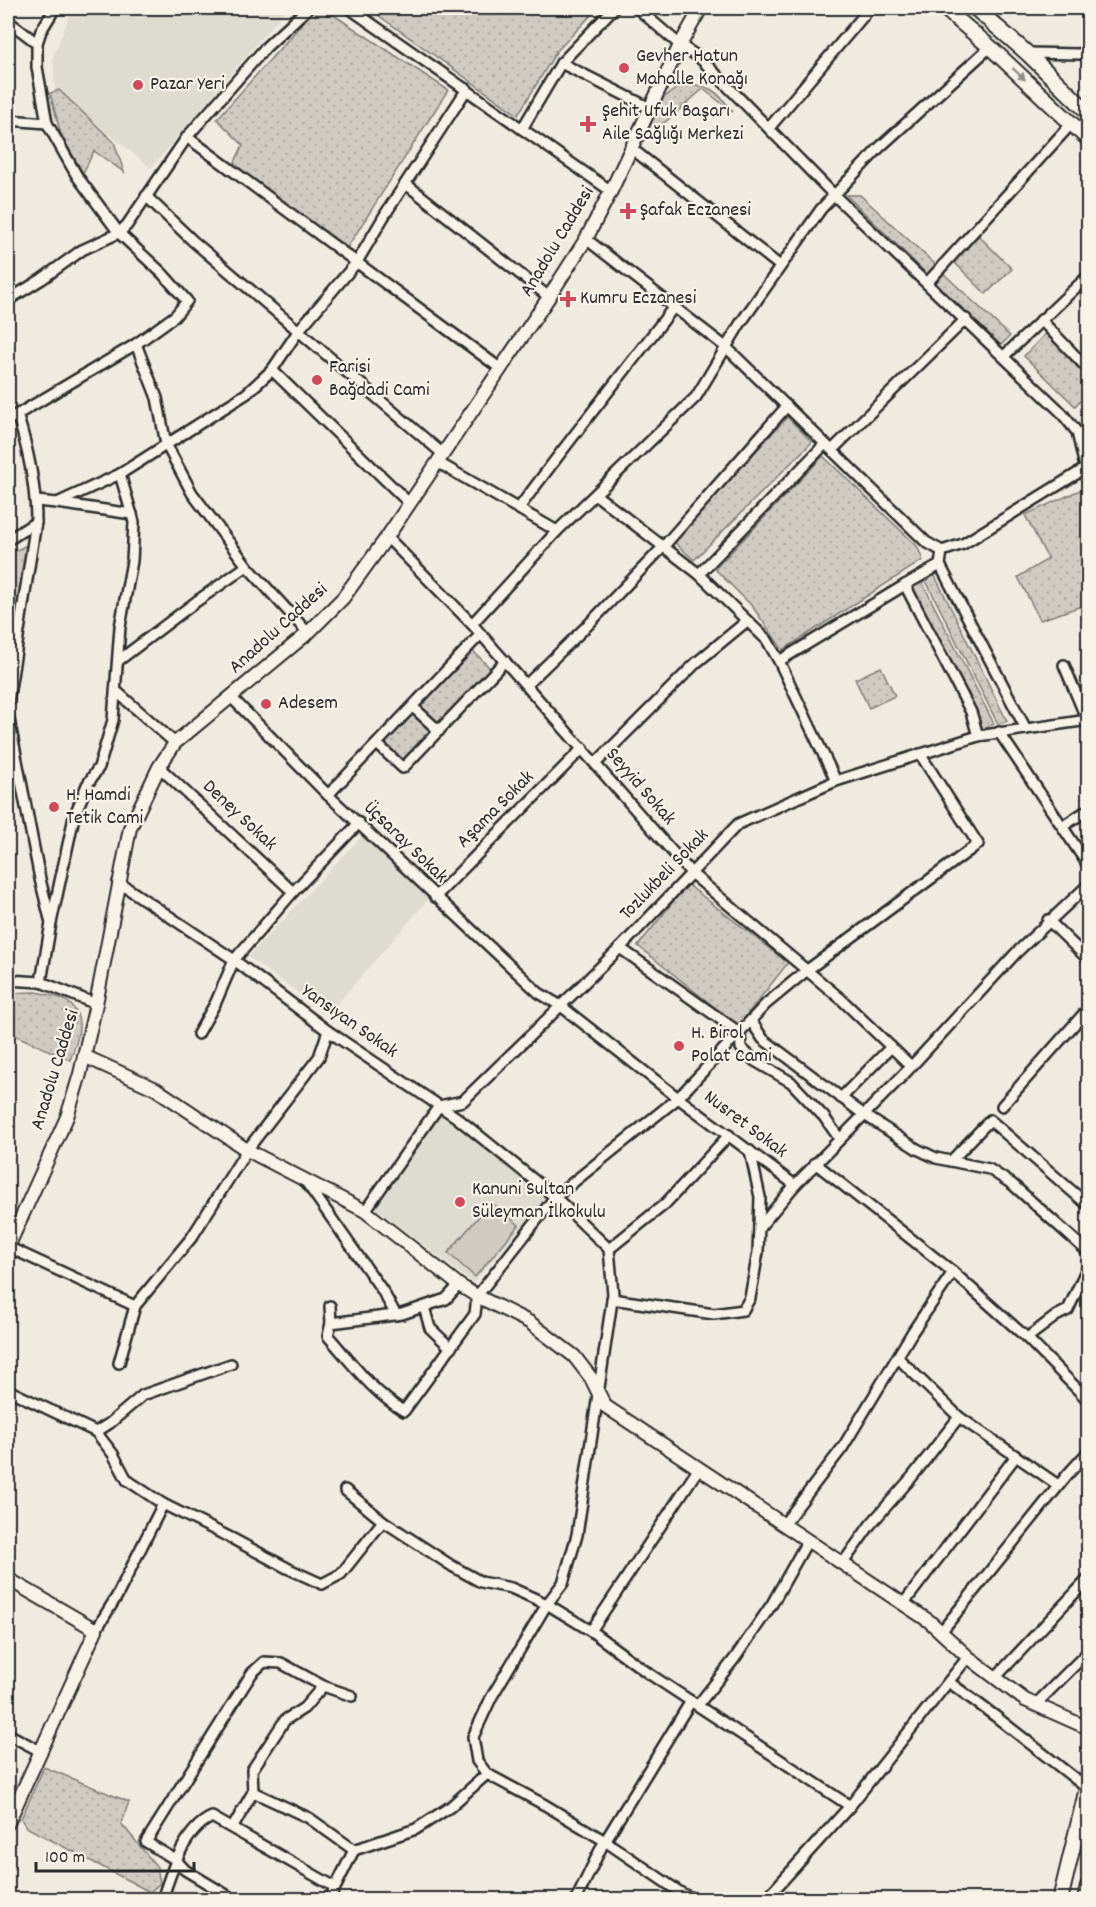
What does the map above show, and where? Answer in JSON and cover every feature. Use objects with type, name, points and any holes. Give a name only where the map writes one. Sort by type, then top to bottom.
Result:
[{"type":"main road","points":[[944,8],[990,47],[1089,139]]},
{"type":"main road","points":[[975,8],[1027,53],[1089,112]]},
{"type":"main road","points":[[1060,1899],[1088,1786]]},
{"type":"main road","points":[[1085,1899],[1089,1886]]},
{"type":"street","points":[[8,420],[136,344],[175,316],[187,301],[162,273],[119,233],[77,176],[47,123],[37,67],[38,43],[41,31],[55,8]]},
{"type":"street","points":[[8,300],[82,250],[119,233],[127,225],[187,137],[266,47],[308,8]]},
{"type":"street","points":[[349,8],[611,190]]},
{"type":"street","points":[[522,129],[561,63],[614,8]]},
{"type":"street","points":[[637,8],[680,45],[700,58],[834,195],[1060,411],[1077,432],[1089,480]]},
{"type":"street","name":"Anadolu Caddesi","points":[[8,1247],[67,1117],[96,1004],[130,828],[159,767],[175,743],[308,633],[344,598],[501,369],[586,239],[680,45],[701,8]]},
{"type":"street","points":[[769,128],[870,8]]},
{"type":"street","points":[[8,21],[38,43]]},
{"type":"street","points":[[472,624],[557,531],[696,397],[740,324],[807,227],[834,195],[880,147],[990,47]]},
{"type":"street","points":[[1027,53],[1080,54],[1089,49]]},
{"type":"street","points":[[561,63],[650,108]]},
{"type":"street","points":[[57,502],[120,474],[246,394],[272,370],[299,330],[357,262],[386,213],[467,89]]},
{"type":"street","points":[[8,120],[47,123]]},
{"type":"street","points":[[927,283],[1071,123]]},
{"type":"street","points":[[187,137],[501,369]]},
{"type":"street","points":[[631,148],[780,266]]},
{"type":"street","points":[[406,184],[549,297]]},
{"type":"street","points":[[146,196],[193,242],[299,330],[440,458],[557,531]]},
{"type":"street","points":[[586,239],[727,348],[926,542],[942,551],[963,544],[1087,470]]},
{"type":"street","points":[[1004,356],[1089,276]]},
{"type":"street","points":[[519,508],[580,425],[631,364],[673,308]]},
{"type":"street","points":[[699,574],[829,447],[966,319]]},
{"type":"street","points":[[1041,320],[1089,369]]},
{"type":"street","points":[[136,344],[157,398],[166,444],[192,493],[248,566],[308,633]]},
{"type":"street","points":[[272,370],[409,503]]},
{"type":"street","points":[[526,685],[663,547],[787,406]]},
{"type":"street","points":[[8,702],[36,522],[36,501],[27,448],[17,414]]},
{"type":"street","points":[[41,982],[74,817],[87,784],[99,767],[113,720],[120,627],[132,561],[134,522],[120,474]]},
{"type":"street","points":[[596,495],[699,574],[767,640],[836,781]]},
{"type":"street","points":[[36,501],[57,502],[132,514]]},
{"type":"street","points":[[8,540],[36,522]]},
{"type":"street","name":"Seyyid Sokak","points":[[387,537],[472,624],[692,874],[841,999],[911,1066]]},
{"type":"street","points":[[942,551],[940,565],[1026,729]]},
{"type":"street","points":[[779,661],[940,565]]},
{"type":"street","points":[[118,661],[197,601],[248,566]]},
{"type":"street","points":[[905,585],[971,712],[978,736]]},
{"type":"street","points":[[596,763],[696,663],[747,621]]},
{"type":"street","points":[[328,795],[480,635]]},
{"type":"street","points":[[377,744],[403,768],[505,661]]},
{"type":"street","points":[[1064,665],[1088,720]]},
{"type":"street","points":[[116,691],[175,743]]},
{"type":"street","name":"Üçsaray Sokak","points":[[231,697],[328,795],[435,897],[539,993],[561,1006]]},
{"type":"street","points":[[413,706],[439,731]]},
{"type":"street","points":[[8,714],[40,879],[51,923]]},
{"type":"street","name":"Tozlukbeli Sokak","points":[[439,1106],[463,1101],[620,948],[738,824],[836,781],[978,736],[1088,720]]},
{"type":"street","points":[[999,732],[1089,865]]},
{"type":"street","name":"Aşama Sokak","points":[[435,897],[583,748]]},
{"type":"street","points":[[330,1306],[331,1323],[328,1336],[347,1356],[359,1374],[390,1403],[404,1411],[475,1314],[477,1296],[555,1197],[678,1098],[766,1004],[806,971],[978,844],[920,754]]},
{"type":"street","name":"Deney Sokak","points":[[159,767],[293,892]]},
{"type":"street","points":[[1064,826],[1089,810]]},
{"type":"street","points":[[198,1034],[216,1002],[234,960],[293,892],[359,823]]},
{"type":"street","name":"Yansıyan Sokak","points":[[118,882],[234,960],[328,1031],[439,1106],[555,1197],[609,1249]]},
{"type":"street","points":[[759,1228],[815,1163],[911,1066],[1016,952],[1048,920],[1089,885]]},
{"type":"street","points":[[1048,920],[1089,959]]},
{"type":"street","points":[[620,948],[740,1033]]},
{"type":"street","points":[[8,980],[41,982],[96,1004]]},
{"type":"street","name":"Nusret Sokak","points":[[561,1006],[678,1098],[795,1185]]},
{"type":"street","points":[[1002,1106],[1089,1009]]},
{"type":"street","points":[[751,1021],[763,1039],[863,1114],[936,1158],[989,1169],[1012,1184],[1089,1252]]},
{"type":"street","points":[[119,1363],[135,1306],[192,1237],[247,1150],[319,1057],[328,1031]]},
{"type":"street","points":[[740,1033],[741,1048],[755,1061],[791,1082],[824,1117],[839,1138]]},
{"type":"street","points":[[841,1098],[891,1047]]},
{"type":"street","points":[[84,1056],[156,1089],[247,1150],[365,1211],[459,1286],[529,1322],[574,1356],[591,1378],[605,1406],[904,1603],[929,1621],[968,1657],[1025,1700],[1089,1728]]},
{"type":"street","points":[[365,1211],[439,1106]]},
{"type":"street","points":[[951,1161],[990,1120],[1089,1205]]},
{"type":"street","points":[[696,1899],[681,1893],[605,1841],[488,1774],[477,1761],[473,1737],[491,1698],[547,1604],[563,1583],[577,1535],[612,1299],[609,1249],[664,1204],[729,1136]]},
{"type":"street","points":[[612,1299],[714,1314],[743,1310],[750,1298],[758,1252],[760,1197],[750,1151]]},
{"type":"street","points":[[815,1163],[953,1272],[1027,1338],[1089,1400]]},
{"type":"street","points":[[306,1182],[382,1290],[396,1315]]},
{"type":"street","points":[[8,1247],[135,1306]]},
{"type":"street","points":[[1027,1338],[1056,1316],[1068,1310],[1089,1266]]},
{"type":"street","points":[[784,1524],[843,1447],[875,1391],[953,1272]]},
{"type":"street","points":[[331,1323],[396,1315],[446,1299],[459,1286]]},
{"type":"street","points":[[424,1306],[430,1328],[451,1348]]},
{"type":"street","points":[[898,1358],[958,1417],[1058,1485]]},
{"type":"street","points":[[96,1432],[143,1395],[231,1364]]},
{"type":"street","points":[[8,1390],[96,1432],[113,1454],[127,1480],[163,1504],[322,1584],[342,1574],[382,1521]]},
{"type":"street","points":[[843,1563],[870,1525],[912,1477],[958,1417]]},
{"type":"street","points":[[941,1632],[1058,1485],[1089,1452]]},
{"type":"street","points":[[904,1603],[1016,1456]]},
{"type":"street","points":[[591,1631],[699,1468]]},
{"type":"street","points":[[345,1490],[382,1521],[452,1566],[482,1582],[511,1588],[547,1604],[591,1631],[648,1674],[850,1806]]},
{"type":"street","points":[[8,1823],[96,1630],[117,1596],[163,1504]]},
{"type":"street","points":[[576,1899],[605,1841],[695,1703],[735,1658],[772,1604],[808,1540]]},
{"type":"street","points":[[8,1579],[96,1630]]},
{"type":"street","points":[[995,1678],[1089,1579]]},
{"type":"street","points":[[1035,1705],[1089,1652]]},
{"type":"street","points":[[765,1899],[850,1806],[968,1657]]},
{"type":"street","points":[[236,1899],[184,1870],[176,1860],[146,1842],[252,1673],[264,1662],[280,1663],[322,1686],[351,1696]]},
{"type":"street","points":[[949,1682],[1088,1786]]},
{"type":"street","points":[[233,1827],[253,1792],[252,1770],[285,1720],[304,1708],[322,1686]]},
{"type":"street","points":[[8,1734],[40,1751]]},
{"type":"street","points":[[329,1899],[354,1850],[417,1829],[450,1807],[488,1774]]},
{"type":"street","points":[[253,1792],[309,1818],[354,1850]]},
{"type":"street","points":[[162,1899],[176,1860],[201,1822],[212,1817],[335,1887]]},
{"type":"shaded area","name":"Pazar Yeri","points":[[73,8],[287,8],[151,168],[55,90],[53,56]]},
{"type":"shaded area","points":[[316,8],[323,8],[448,90],[347,248],[233,166],[243,145],[217,119]]},
{"type":"shaded area","points":[[368,8],[598,8],[556,52],[518,115]]},
{"type":"shaded area","points":[[684,84],[693,84],[713,90],[733,112],[703,89],[639,145],[664,97]]},
{"type":"shaded area","points":[[59,90],[114,142],[124,172],[94,151],[83,173],[61,135],[50,93]]},
{"type":"shaded area","points":[[846,195],[860,195],[937,266],[928,275]]},
{"type":"shaded area","points":[[978,235],[1012,269],[986,294],[954,262]]},
{"type":"shaded area","points":[[943,273],[1010,336],[1001,345],[935,282]]},
{"type":"shaded area","points":[[1046,333],[1088,378],[1088,393],[1075,406],[1024,356]]},
{"type":"shaded area","points":[[787,417],[812,442],[694,560],[674,542]]},
{"type":"shaded area","points":[[823,456],[917,546],[923,560],[783,650],[752,606],[715,569]]},
{"type":"shaded area","points":[[1082,489],[1088,524],[1088,604],[1040,620],[1018,577],[1048,559],[1025,515]]},
{"type":"shaded area","points":[[27,545],[8,661],[8,554]]},
{"type":"shaded area","points":[[934,574],[1007,721],[998,724],[925,579]]},
{"type":"shaded area","points":[[921,580],[994,724],[983,729],[911,586]]},
{"type":"shaded area","points":[[473,651],[491,669],[404,762],[385,743]]},
{"type":"shaded area","points":[[881,667],[895,696],[869,708],[855,679]]},
{"type":"shaded area","points":[[364,834],[429,899],[328,1014],[248,957]]},
{"type":"shaded area","points":[[687,884],[788,963],[738,1026],[638,946]]},
{"type":"shaded area","points":[[36,992],[64,1000],[74,1008],[79,1030],[70,1060],[8,1032],[8,993]]},
{"type":"shaded area","name":"Kanuni Sultan Süleyman İlkokulu","points":[[440,1115],[548,1197],[473,1283],[374,1207]]},
{"type":"shaded area","points":[[491,1202],[519,1225],[475,1277],[448,1253]]},
{"type":"shaded area","points":[[44,1767],[129,1802],[121,1823],[157,1867],[160,1883],[150,1892],[26,1827],[21,1819]]},
{"type":"place","name":"Gevher Hatun Mahalle Konağı","points":[[624,68]]},
{"type":"place","name":"Pazar Yeri","points":[[138,85]]},
{"type":"place","name":"Şehit Ufuk Başarı Aile Sağlığı Merkezi","points":[[588,124]]},
{"type":"place","name":"Şafak Eczanesi","points":[[628,211]]},
{"type":"place","name":"Kumru Eczanesi","points":[[568,299]]},
{"type":"place","name":"Farisi Bağdadi Cami","points":[[317,380]]},
{"type":"place","name":"Adesem","points":[[266,704]]},
{"type":"place","name":"H. Hamdi Tetik Cami","points":[[54,807]]},
{"type":"place","name":"H. Birol Polat Cami","points":[[679,1046]]},
{"type":"place","name":"Kanuni Sultan Süleyman İlkokulu","points":[[460,1202]]}]
